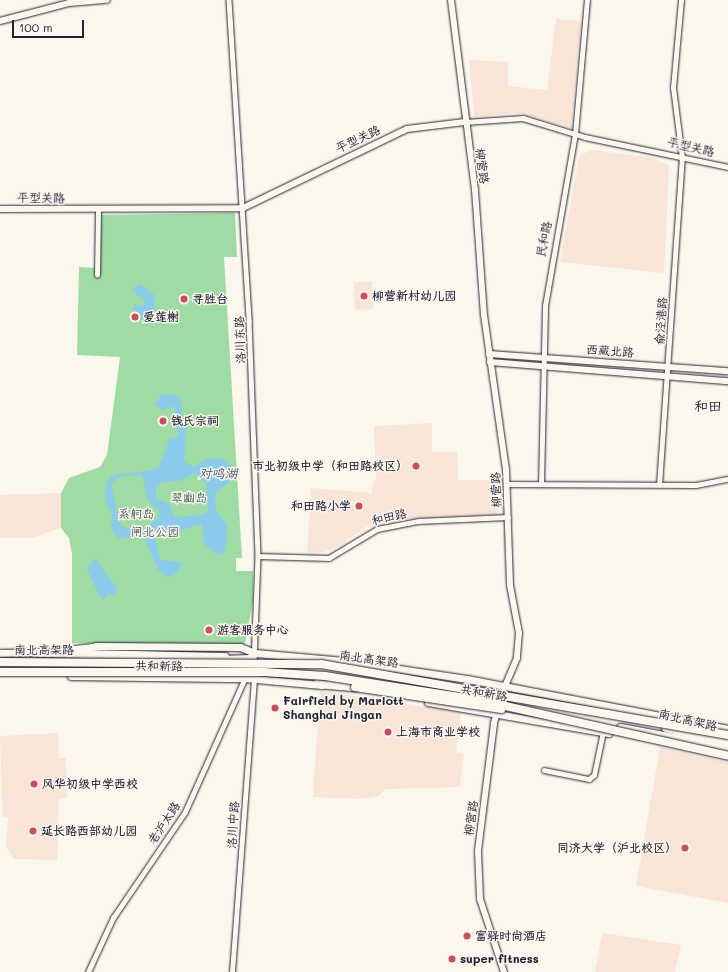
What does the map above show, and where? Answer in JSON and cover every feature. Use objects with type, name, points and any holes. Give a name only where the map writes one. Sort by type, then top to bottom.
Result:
[{"type":"highway","points":[[39,653],[225,657],[268,662]]},
{"type":"highway","name":"南北高架路","points":[[0,662],[268,662],[321,664],[400,675],[648,723],[728,742]]},
{"type":"highway","name":"南北高架路","points":[[0,672],[292,673],[399,686],[728,748]]},
{"type":"highway","points":[[317,684],[355,687],[535,711]]},
{"type":"highway","points":[[563,717],[728,756]]},
{"type":"highway","points":[[648,723],[728,735]]},
{"type":"main road","points":[[0,21],[68,3],[107,0]]},
{"type":"main road","name":"柳营路","points":[[451,0],[460,49],[465,122],[489,354],[507,484],[510,585],[519,632],[517,658],[503,690],[498,710],[478,851],[477,884],[504,972]]},
{"type":"main road","name":"平型关路","points":[[0,209],[98,210],[243,208],[400,132],[465,122]]},
{"type":"main road","name":"西藏北路","points":[[489,354],[728,371]]},
{"type":"main road","name":"西藏北路","points":[[490,362],[728,382]]},
{"type":"main road","name":"共和新路","points":[[39,653],[96,646],[240,647],[255,653],[345,661],[448,679],[728,735]]},
{"type":"main road","name":"共和新路","points":[[0,653],[39,653],[91,659],[250,658],[255,653]]},
{"type":"main road","name":"共和新路","points":[[0,675],[245,678],[317,684],[341,682],[369,685],[646,737],[728,756]]},
{"type":"main road","name":"共和新路","points":[[503,690],[728,728]]},
{"type":"main road","name":"共和新路","points":[[498,710],[603,732],[646,737]]},
{"type":"main road","points":[[699,724],[709,732]]},
{"type":"street","name":"洛川东路","points":[[229,0],[243,208],[258,556],[254,679]]},
{"type":"street","name":"民和路","points":[[541,484],[543,358],[550,265],[576,134],[587,0]]},
{"type":"street","name":"俞泾港路","points":[[659,485],[682,158],[673,88],[681,0]]},
{"type":"street","name":"平型关路","points":[[465,122],[523,118],[576,134],[728,167]]},
{"type":"street","points":[[97,275],[98,210]]},
{"type":"street","points":[[507,484],[659,485],[702,484],[728,480]]},
{"type":"street","name":"和田路","points":[[258,556],[329,558],[377,529],[418,521],[508,517]]},
{"type":"street","name":"老沪太路","points":[[88,972],[113,918],[185,812],[245,678]]},
{"type":"street","name":"洛川中路","points":[[232,972],[254,679]]},
{"type":"street","points":[[544,770],[589,779],[594,775],[603,732]]},
{"type":"shaded area","points":[[556,19],[581,21],[572,128],[517,113],[474,117],[469,60],[508,62],[508,86],[547,90]]},
{"type":"shaded area","points":[[591,150],[654,158],[669,166],[664,273],[560,262],[578,162],[581,155]]},
{"type":"shaded area","name":"柳营新村幼儿园","points":[[372,281],[373,309],[355,310],[354,282]]},
{"type":"shaded area","name":"市北初级中学（和田路校区）","points":[[432,423],[432,452],[457,452],[458,480],[496,480],[497,515],[407,519],[368,526],[341,545],[324,552],[307,553],[311,488],[372,493],[373,481],[376,480],[374,426]]},
{"type":"shaded area","points":[[61,493],[61,528],[32,538],[0,538],[0,495]]},
{"type":"shaded area","name":"上海市商业学校","points":[[320,691],[461,712],[456,752],[464,753],[460,787],[385,789],[379,796],[362,799],[313,797]]},
{"type":"shaded area","name":"风华初级中学西校","points":[[58,733],[59,758],[66,758],[67,798],[59,799],[57,860],[14,859],[6,846],[8,817],[3,817],[0,736]]},
{"type":"shaded area","name":"同济大学（沪北校区）","points":[[660,747],[728,762],[728,903],[636,886]]},
{"type":"shaded area","points":[[602,933],[681,945],[675,972],[595,972]]},
{"type":"green space","name":"闸北公园","points":[[235,213],[237,257],[224,257],[242,558],[236,558],[236,571],[253,571],[253,601],[245,644],[72,643],[72,554],[69,538],[61,528],[61,493],[69,478],[100,467],[107,455],[120,357],[77,355],[79,267],[95,268],[97,215]]},
{"type":"water","points":[[139,284],[154,294],[154,316],[146,326],[133,308],[135,304],[143,306],[146,300],[131,291]]},
{"type":"water","name":"对鸣湖","points":[[161,395],[176,395],[180,399],[186,432],[184,461],[194,467],[208,458],[224,459],[232,466],[230,481],[215,494],[216,511],[228,526],[225,551],[219,555],[204,544],[202,524],[171,533],[159,529],[155,537],[160,560],[182,562],[178,572],[168,577],[158,570],[144,537],[118,538],[111,528],[112,513],[105,501],[106,484],[111,476],[158,469],[170,438],[179,437],[174,406],[162,410],[155,404]],"holes":[[[195,473],[206,482],[208,511],[201,515],[174,517],[169,504],[156,498],[156,488],[162,482],[180,481]],[[142,475],[148,501],[159,510],[159,518],[145,529],[126,529],[120,524],[111,484],[120,477]]]},
{"type":"water","points":[[95,558],[117,588],[114,597],[109,594],[104,600],[99,595],[87,569]]},
{"type":"place","name":"柳营新村幼儿园","points":[[364,296]]},
{"type":"place","name":"寻胜台","points":[[184,299]]},
{"type":"place","name":"爱莲榭","points":[[135,317]]},
{"type":"place","name":"钱氏宗祠","points":[[163,421]]},
{"type":"place","name":"市北初级中学（和田路校区）","points":[[416,466]]},
{"type":"place","name":"和田路小学","points":[[359,506]]},
{"type":"place","name":"游客服务中心","points":[[209,630]]},
{"type":"place","name":"Fairfield by Mariott Shanghai Jingan","points":[[275,708]]},
{"type":"place","name":"上海市商业学校","points":[[388,732]]},
{"type":"place","name":"风华初级中学西校","points":[[34,784]]},
{"type":"place","name":"延长路西部幼儿园","points":[[33,831]]},
{"type":"place","name":"同济大学（沪北校区）","points":[[685,848]]},
{"type":"place","name":"富驿时尚酒店","points":[[467,936]]},
{"type":"place","name":"super fitness","points":[[452,959]]},
{"type":"district","name":"和田","points":[[708,406]]},
{"type":"park label","name":"翠幽岛","points":[[189,498]]},
{"type":"park label","name":"系舸岛","points":[[136,514]]}]
